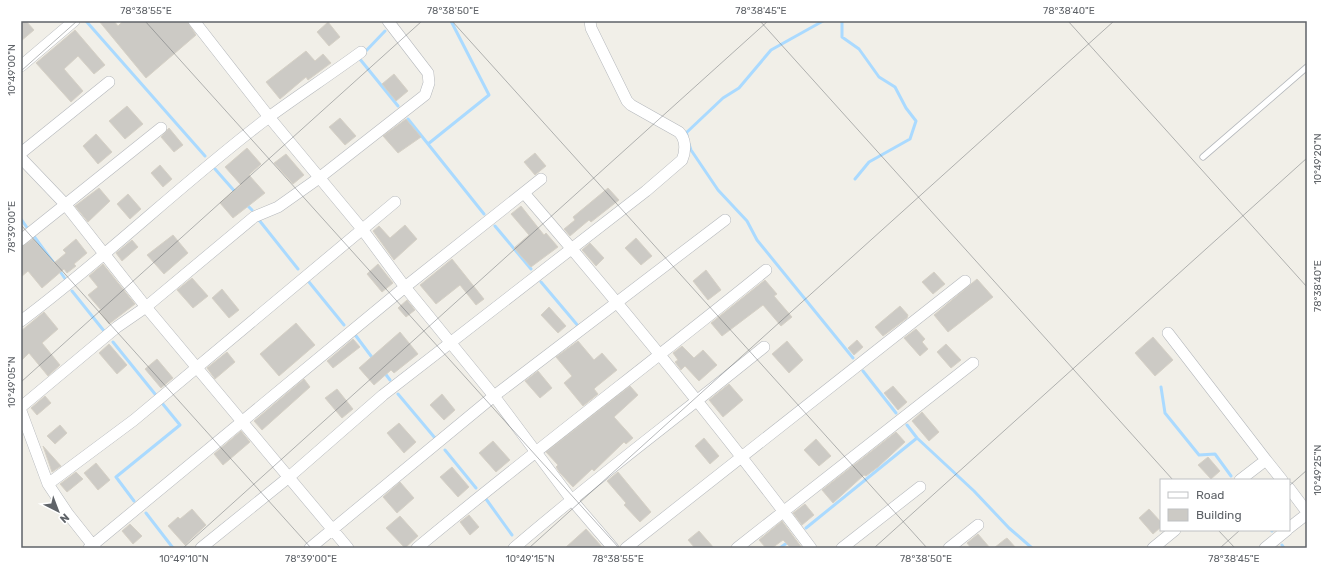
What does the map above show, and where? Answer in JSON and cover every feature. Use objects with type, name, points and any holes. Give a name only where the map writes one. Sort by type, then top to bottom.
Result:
[{"type":"street","points":[[21,66],[74,21]]},
{"type":"street","points":[[194,21],[269,117],[362,229],[450,343],[494,396],[571,499],[613,548]]},
{"type":"street","points":[[21,407],[117,327],[146,307],[254,217],[278,207],[319,178],[425,95],[429,83],[428,73],[388,21]]},
{"type":"street","points":[[201,548],[289,477],[383,394],[646,191],[682,160],[685,153],[683,136],[679,132],[631,105],[624,97],[590,28],[590,21]]},
{"type":"street","points":[[21,322],[71,284],[104,253],[269,117],[361,52]]},
{"type":"street","points":[[21,153],[109,82]]},
{"type":"street","points":[[21,240],[161,128]]},
{"type":"street","points":[[21,158],[65,204],[146,307],[348,548]]},
{"type":"street","points":[[21,411],[48,484],[92,547],[405,286],[541,179]]},
{"type":"street","points":[[524,193],[571,248],[741,457],[810,548]]},
{"type":"street","points":[[48,484],[134,420],[395,202]]},
{"type":"street","points":[[310,548],[494,396],[725,220]]},
{"type":"street","points":[[417,548],[535,452],[659,356],[766,270]]},
{"type":"street","points":[[626,548],[965,281]]},
{"type":"street","points":[[1168,333],[1281,479]]},
{"type":"street","points":[[514,548],[571,499],[764,347]]},
{"type":"street","points":[[737,548],[973,363]]},
{"type":"street","points":[[1241,479],[1266,460]]},
{"type":"street","points":[[842,548],[920,487]]},
{"type":"street","points":[[1290,489],[1307,513],[1290,527]]},
{"type":"street","points":[[949,548],[978,525]]},
{"type":"street","points":[[1152,548],[1174,531]]},
{"type":"street","points":[[1264,548],[1285,531]]},
{"type":"lane","points":[[1203,157],[1307,67]]},
{"type":"building","points":[[21,21],[26,21],[34,30],[21,41]]},
{"type":"building","points":[[99,21],[114,21],[118,26],[123,21],[187,21],[196,35],[146,78]]},
{"type":"building","points":[[328,22],[340,37],[329,46],[317,32]]},
{"type":"building","points":[[75,30],[105,65],[94,74],[78,56],[64,69],[83,91],[71,102],[36,63]]},
{"type":"building","points":[[306,51],[315,61],[323,54],[331,63],[308,80],[306,77],[280,99],[266,82]]},
{"type":"building","points":[[394,74],[408,91],[396,101],[382,84]]},
{"type":"building","points":[[127,106],[143,124],[125,139],[109,121]]},
{"type":"building","points":[[340,118],[356,136],[345,145],[329,127]]},
{"type":"building","points":[[406,119],[421,137],[398,153],[383,136]]},
{"type":"building","points":[[169,128],[183,145],[174,152],[161,137]]},
{"type":"building","points":[[96,134],[112,152],[98,164],[83,146]]},
{"type":"building","points":[[247,148],[261,164],[249,175],[265,193],[233,218],[220,203],[241,185],[225,167]]},
{"type":"building","points":[[535,153],[546,166],[535,175],[524,162]]},
{"type":"building","points":[[286,154],[304,175],[293,184],[274,163]]},
{"type":"building","points":[[160,165],[172,179],[163,187],[151,173]]},
{"type":"building","points":[[99,188],[110,201],[88,222],[75,206]]},
{"type":"building","points":[[608,188],[619,200],[591,222],[589,220],[570,236],[564,229],[575,220],[573,217]]},
{"type":"building","points":[[128,194],[141,209],[130,219],[117,204]]},
{"type":"building","points":[[521,206],[544,235],[546,233],[558,247],[531,267],[514,248],[529,235],[511,214]]},
{"type":"building","points":[[405,225],[417,239],[394,260],[373,231],[379,226],[390,238]]},
{"type":"building","points":[[173,235],[188,253],[164,274],[147,255]]},
{"type":"building","points":[[636,238],[652,256],[641,265],[625,248]]},
{"type":"building","points":[[33,239],[54,263],[66,253],[63,250],[76,239],[87,253],[74,264],[76,266],[67,273],[64,269],[42,288],[28,271],[21,277],[21,247]]},
{"type":"building","points":[[132,240],[138,247],[122,261],[116,253]]},
{"type":"building","points":[[590,243],[604,258],[596,266],[582,250]]},
{"type":"building","points":[[452,259],[484,299],[476,305],[460,285],[436,304],[420,285]]},
{"type":"building","points":[[103,264],[135,304],[109,324],[99,311],[101,310],[88,295],[98,287],[89,276]]},
{"type":"building","points":[[378,264],[393,283],[382,292],[367,274]]},
{"type":"building","points":[[706,270],[721,290],[708,300],[693,281]]},
{"type":"building","points":[[934,272],[945,284],[933,294],[922,282]]},
{"type":"building","points":[[192,278],[208,296],[193,308],[177,290]]},
{"type":"building","points":[[977,279],[993,297],[948,332],[934,315]]},
{"type":"building","points":[[765,280],[777,294],[774,296],[792,317],[781,326],[763,305],[722,336],[711,323]]},
{"type":"building","points":[[222,289],[239,310],[229,318],[212,298]]},
{"type":"building","points":[[407,300],[415,310],[406,317],[398,308]]},
{"type":"building","points":[[900,306],[908,315],[907,318],[883,336],[875,327]]},
{"type":"building","points":[[549,307],[566,326],[558,333],[541,315]]},
{"type":"building","points":[[44,312],[58,329],[42,343],[60,365],[48,376],[29,353],[21,361],[21,331]]},
{"type":"building","points":[[296,323],[315,345],[279,376],[260,354]]},
{"type":"building","points":[[916,329],[925,339],[922,342],[928,349],[920,356],[904,338]]},
{"type":"building","points":[[400,332],[418,354],[394,373],[391,370],[374,385],[359,368]]},
{"type":"building","points":[[1153,337],[1173,360],[1155,376],[1135,353]]},
{"type":"building","points":[[353,339],[360,347],[333,368],[327,361]]},
{"type":"building","points":[[857,340],[863,347],[854,355],[848,348]]},
{"type":"building","points":[[578,341],[594,360],[602,353],[617,370],[594,389],[598,394],[583,406],[564,383],[572,376],[556,357]]},
{"type":"building","points":[[787,341],[803,360],[789,373],[772,354]]},
{"type":"building","points":[[109,344],[127,365],[117,374],[99,353]]},
{"type":"building","points":[[946,344],[961,360],[951,368],[937,352]]},
{"type":"building","points":[[682,346],[694,358],[703,350],[717,365],[699,381],[685,366],[681,370],[675,362],[678,360],[673,353]]},
{"type":"building","points":[[227,352],[235,362],[215,379],[207,368]]},
{"type":"building","points":[[157,359],[173,378],[161,388],[145,369]]},
{"type":"building","points":[[538,371],[552,388],[540,398],[525,381]]},
{"type":"building","points":[[304,379],[310,387],[262,430],[254,421]]},
{"type":"building","points":[[729,384],[743,400],[723,417],[709,400]]},
{"type":"building","points":[[630,386],[638,395],[614,417],[633,438],[626,444],[624,442],[594,471],[592,469],[573,487],[560,473],[556,467],[558,465],[546,452]]},
{"type":"building","points":[[893,386],[907,402],[898,410],[884,393]]},
{"type":"building","points":[[337,389],[353,409],[342,418],[325,398]]},
{"type":"building","points":[[442,394],[455,410],[444,420],[430,405]]},
{"type":"building","points":[[45,396],[51,403],[37,415],[31,408]]},
{"type":"building","points":[[922,412],[939,432],[929,441],[912,421]]},
{"type":"building","points":[[399,423],[416,442],[404,453],[387,433]]},
{"type":"building","points":[[60,425],[67,433],[55,444],[47,436]]},
{"type":"building","points":[[241,431],[250,442],[223,465],[214,454]]},
{"type":"building","points":[[896,432],[905,442],[878,467],[866,476],[864,475],[833,503],[822,490]]},
{"type":"building","points":[[704,438],[719,456],[710,464],[695,446]]},
{"type":"building","points":[[816,439],[831,456],[819,466],[804,450]]},
{"type":"building","points":[[493,441],[510,460],[496,472],[479,453]]},
{"type":"building","points":[[43,446],[61,466],[52,472]]},
{"type":"building","points":[[1208,457],[1220,471],[1211,479],[1198,465]]},
{"type":"building","points":[[96,463],[110,480],[98,490],[84,473]]},
{"type":"building","points":[[452,467],[469,487],[458,497],[440,477]]},
{"type":"building","points":[[76,472],[83,479],[67,492],[60,484]]},
{"type":"building","points":[[618,472],[651,512],[640,522],[624,505],[626,503],[607,481]]},
{"type":"building","points":[[400,482],[414,498],[397,513],[383,497]]},
{"type":"building","points":[[805,504],[814,515],[802,525],[793,513]]},
{"type":"building","points":[[192,509],[206,525],[185,545],[168,526],[178,517],[180,519]]},
{"type":"building","points":[[1149,509],[1160,521],[1160,528],[1153,534],[1139,518]]},
{"type":"building","points":[[469,515],[479,527],[470,535],[460,522]]},
{"type":"building","points":[[400,516],[418,536],[405,548],[386,528]]},
{"type":"building","points":[[782,521],[802,548],[791,548],[783,540],[772,548],[766,548],[759,540]]},
{"type":"building","points":[[130,524],[142,536],[133,544],[122,531]]},
{"type":"building","points":[[586,529],[603,548],[565,548]]},
{"type":"building","points":[[699,531],[714,548],[695,548],[688,540]]},
{"type":"building","points":[[978,534],[990,548],[971,548],[967,543]]},
{"type":"building","points":[[1007,538],[1016,548],[994,548],[1004,540]]},
{"type":"waterway","points":[[86,21],[205,156]]},
{"type":"waterway","points":[[451,21],[489,95],[428,144],[484,214]]},
{"type":"waterway","points":[[687,135],[686,133],[723,98],[739,88],[771,50],[823,21]]},
{"type":"waterway","points":[[842,21],[842,37],[859,49],[879,77],[895,87],[906,108],[916,121],[910,139],[869,162],[855,179]]},
{"type":"waterway","points":[[364,53],[385,31]]},
{"type":"waterway","points":[[359,58],[398,106]]},
{"type":"waterway","points":[[408,119],[428,144]]},
{"type":"waterway","points":[[689,144],[691,150],[718,190],[747,221],[757,240],[853,358]]},
{"type":"waterway","points":[[215,169],[237,194]]},
{"type":"waterway","points":[[246,204],[252,210]]},
{"type":"waterway","points":[[21,219],[28,229]]},
{"type":"waterway","points":[[259,220],[298,269]]},
{"type":"waterway","points":[[495,226],[531,269]]},
{"type":"waterway","points":[[33,235],[53,262]]},
{"type":"waterway","points":[[59,270],[66,280]]},
{"type":"waterway","points":[[309,282],[344,325]]},
{"type":"waterway","points":[[541,282],[579,327]]},
{"type":"waterway","points":[[72,291],[104,331]]},
{"type":"waterway","points":[[356,336],[374,360]]},
{"type":"waterway","points":[[113,342],[155,394]]},
{"type":"waterway","points":[[863,371],[896,413]]},
{"type":"waterway","points":[[384,372],[390,380]]},
{"type":"waterway","points":[[1161,387],[1165,413],[1199,455],[1215,454],[1231,476]]},
{"type":"waterway","points":[[398,394],[435,438]]},
{"type":"waterway","points":[[134,501],[116,477],[180,425],[162,403]]},
{"type":"waterway","points":[[806,528],[917,438],[907,425]]},
{"type":"waterway","points":[[917,438],[974,491],[1009,528],[1032,548]]},
{"type":"waterway","points":[[445,450],[476,488]]},
{"type":"waterway","points":[[486,499],[512,535]]},
{"type":"waterway","points":[[146,513],[173,548]]},
{"type":"waterway","points":[[780,548],[788,542]]}]
